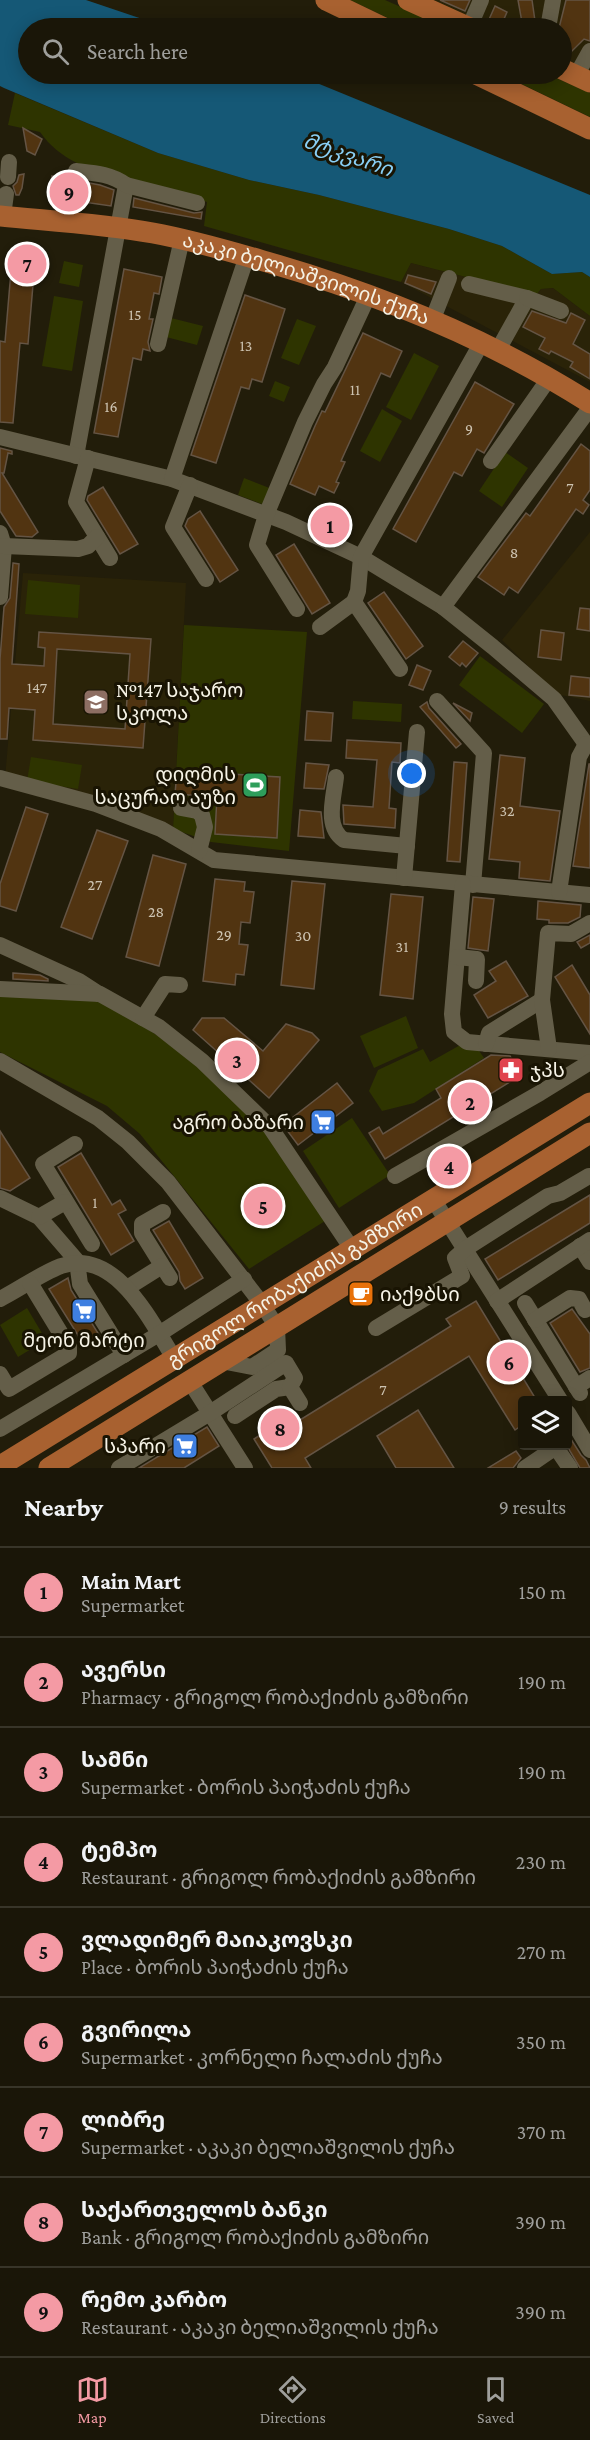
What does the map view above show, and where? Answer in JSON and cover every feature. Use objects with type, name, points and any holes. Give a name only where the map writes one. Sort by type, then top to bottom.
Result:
[{"type":"main road","points":[[326,0],[363,18]]},
{"type":"main road","points":[[408,0],[437,7],[454,18]]},
{"type":"main road","points":[[497,84],[590,129]]},
{"type":"main road","name":"აკაკი ბელიაშვილის ქუჩა","points":[[2,216],[117,228],[182,239],[247,256],[369,294],[490,346],[550,377],[590,403]]},
{"type":"main road","name":"გრიგოლ რობაქიძის გამზირი","points":[[0,1466],[590,1103]]},
{"type":"main road","name":"გრიგოლ რობაქიძის გამზირი","points":[[49,1468],[590,1133]]},
{"type":"street","points":[[474,18],[481,0]]},
{"type":"street","points":[[550,18],[553,0]]},
{"type":"street","points":[[576,76],[590,51]]},
{"type":"street","points":[[76,171],[101,174],[118,179],[126,185],[197,203]]},
{"type":"street","points":[[2,216],[7,177]]},
{"type":"street","points":[[110,558],[76,502],[117,228],[126,185]]},
{"type":"street","points":[[158,345],[182,239]]},
{"type":"street","points":[[172,480],[247,256]]},
{"type":"street","points":[[432,321],[449,278]]},
{"type":"street","points":[[469,284],[527,298],[561,310]]},
{"type":"street","points":[[297,609],[257,545],[266,515],[305,423],[335,367],[369,294]]},
{"type":"street","points":[[320,627],[354,602],[358,591],[361,557],[490,346],[527,298]]},
{"type":"street","points":[[491,461],[550,377]]},
{"type":"street","points":[[442,607],[590,408]]},
{"type":"street","points":[[0,437],[190,485],[266,515],[361,557],[442,607],[493,647],[554,699],[588,744],[579,757],[559,892]]},
{"type":"street","points":[[190,485],[173,527],[206,579]]},
{"type":"street","points":[[0,597],[2,547],[78,549],[88,546],[97,537]]},
{"type":"street","points":[[354,602],[400,669]]},
{"type":"street","points":[[437,701],[484,753],[457,957],[452,1028],[457,1036],[467,1042],[590,1053]]},
{"type":"street","points":[[404,878],[417,732]]},
{"type":"street","points":[[336,777],[332,826],[337,834],[344,840],[407,846]]},
{"type":"street","points":[[0,778],[106,808],[161,829],[214,860],[590,895]]},
{"type":"street","points":[[181,808],[197,811],[202,815],[205,827],[200,851]]},
{"type":"street","points":[[549,1049],[542,1000],[548,933],[571,934],[590,923]]},
{"type":"street","points":[[0,945],[79,981],[159,1028],[202,1061],[270,1127],[352,1249]]},
{"type":"street","points":[[457,957],[477,959],[476,981]]},
{"type":"street","points":[[143,1018],[165,984],[180,985]]},
{"type":"street","points":[[0,989],[100,994]]},
{"type":"street","points":[[486,1044],[489,1033],[542,1000]]},
{"type":"street","points":[[0,1061],[81,1107],[129,1142],[168,1182],[244,1279],[277,1327]]},
{"type":"street","points":[[395,1176],[590,1062]]},
{"type":"street","points":[[75,1144],[43,1164],[92,1244]]},
{"type":"street","points":[[376,1328],[462,1276],[455,1258],[465,1249],[548,1196],[561,1193],[589,1176]]},
{"type":"street","points":[[0,1198],[39,1217],[78,1262],[110,1274],[127,1288],[140,1302],[174,1358]]},
{"type":"street","points":[[433,1198],[557,1396]]},
{"type":"street","points":[[39,1217],[65,1202]]},
{"type":"street","points":[[127,1288],[166,1272],[142,1233],[142,1224],[163,1212]]},
{"type":"street","points":[[497,1301],[585,1243],[590,1262]]},
{"type":"street","points":[[0,1299],[60,1266],[78,1262]]},
{"type":"street","points":[[78,1262],[80,1284],[124,1355]]},
{"type":"street","points":[[0,1429],[159,1334],[244,1279]]},
{"type":"street","points":[[0,1374],[9,1389],[69,1353],[69,1347],[30,1283]]},
{"type":"street","points":[[535,1320],[570,1298],[579,1299],[585,1310]]},
{"type":"street","points":[[525,1303],[580,1392]]},
{"type":"street","points":[[119,1468],[210,1413],[286,1363],[295,1378],[290,1387]]},
{"type":"street","points":[[189,1380],[244,1468]]},
{"type":"street","points":[[290,1387],[300,1403]]},
{"type":"street","points":[[235,1416],[276,1389],[290,1387]]},
{"type":"street","points":[[572,1421],[590,1450]]},
{"type":"street","points":[[525,1468],[548,1450]]},
{"type":"street","points":[[558,1450],[570,1468]]},
{"type":"shaded area","points":[[424,0],[590,0],[590,72],[572,64],[572,18],[465,18]]},
{"type":"shaded area","points":[[411,263],[536,295],[541,289],[553,288],[590,316],[590,382],[401,282]]},
{"type":"shaded area","points":[[590,532],[590,701],[556,694],[502,640]]},
{"type":"shaded area","name":"№147 საჯარო სკოლა","points":[[23,573],[186,583],[173,829],[5,778]]},
{"type":"green space","points":[[350,0],[385,0],[426,18],[388,18]]},
{"type":"green space","points":[[522,84],[570,84],[590,93],[590,117]]},
{"type":"green space","points":[[15,93],[158,153],[249,180],[319,195],[449,229],[502,246],[552,274],[582,272],[590,277],[590,316],[553,288],[541,289],[536,295],[411,263],[401,282],[204,226],[207,202],[77,163],[56,150],[40,132],[8,125]]},
{"type":"green space","points":[[64,261],[83,265],[79,287],[59,283]]},
{"type":"green space","points":[[54,296],[83,301],[72,371],[42,366]]},
{"type":"green space","points":[[171,318],[203,326],[197,345],[166,337]]},
{"type":"green space","points":[[297,319],[316,326],[299,365],[281,358]]},
{"type":"green space","points":[[414,353],[439,366],[411,420],[386,407]]},
{"type":"green space","points":[[275,381],[290,387],[284,402],[269,396]]},
{"type":"green space","points":[[382,409],[402,421],[380,462],[360,451]]},
{"type":"green space","points":[[505,452],[528,468],[502,507],[479,491]]},
{"type":"green space","points":[[244,478],[272,489],[262,504],[238,495]]},
{"type":"green space","points":[[28,580],[80,585],[78,618],[25,614]]},
{"type":"green space","points":[[184,625],[307,632],[289,851],[211,842],[173,829]]},
{"type":"green space","points":[[480,656],[544,704],[522,733],[459,685]]},
{"type":"green space","points":[[353,701],[402,704],[401,722],[352,719]]},
{"type":"green space","points":[[31,757],[82,765],[78,789],[27,781]]},
{"type":"green space","points":[[0,993],[103,1001],[199,1062],[265,1128],[325,1221],[249,1269],[140,1134],[107,1106],[0,1052]]},
{"type":"green space","points":[[406,1016],[418,1048],[374,1068],[360,1036]]},
{"type":"green space","points":[[471,1039],[484,1058],[414,1103],[382,1111],[369,1091],[378,1070],[423,1049],[430,1062]]},
{"type":"green space","points":[[352,1118],[390,1175],[339,1208],[303,1151]]},
{"type":"green space","points":[[27,1308],[46,1340],[18,1357],[0,1325]]},
{"type":"water","name":"მტკვარი","points":[[0,0],[86,0],[139,18],[18,18],[18,84],[319,84],[590,195],[590,277],[582,272],[552,274],[502,246],[449,229],[319,195],[249,180],[158,153],[0,86]]},
{"type":"building","points":[[440,0],[470,0],[465,11]]},
{"type":"building","points":[[518,0],[532,0],[535,18],[521,18]]},
{"type":"building","points":[[566,0],[590,0],[590,41],[584,39],[572,51],[572,18],[562,18]]},
{"type":"building","points":[[495,6],[507,12],[504,18],[490,18]]},
{"type":"building","points":[[23,128],[42,139],[35,155],[27,151]]},
{"type":"building","points":[[24,174],[22,188],[19,195],[16,195],[13,186],[19,175]]},
{"type":"building","points":[[52,176],[114,190],[111,206],[49,197]]},
{"type":"building","points":[[134,198],[194,213],[202,212],[201,219],[133,207]]},
{"type":"building","points":[[12,259],[35,261],[28,344],[20,343],[13,423],[0,422],[0,341],[5,342]]},
{"type":"building","points":[[124,269],[162,277],[159,294],[154,293],[149,319],[153,319],[148,342],[150,351],[143,349],[141,360],[133,358],[118,437],[94,433]]},
{"type":"building","points":[[408,275],[436,282],[431,294],[405,283]]},
{"type":"building","points":[[245,295],[285,309],[262,382],[252,379],[249,389],[241,387],[216,463],[191,455]]},
{"type":"building","points":[[532,311],[566,323],[571,313],[585,320],[573,344],[590,354],[590,379],[570,367],[573,362],[551,351],[549,354],[539,349],[545,338],[523,327]]},
{"type":"building","points":[[363,333],[402,351],[390,377],[381,373],[341,461],[345,462],[334,493],[319,486],[315,495],[290,484],[322,411],[325,412]]},
{"type":"building","points":[[475,382],[514,404],[484,453],[477,449],[462,476],[454,472],[416,542],[393,529]]},
{"type":"building","points":[[581,444],[590,451],[590,490],[583,500],[589,505],[583,514],[576,509],[518,593],[509,587],[504,595],[478,577],[526,513],[530,516]]},
{"type":"building","points":[[0,448],[12,451],[12,454],[8,453],[4,473],[2,473],[38,532],[32,537],[16,536],[0,511]]},
{"type":"building","points":[[103,487],[138,544],[120,554],[87,500],[88,496]]},
{"type":"building","points":[[318,507],[341,517],[334,533],[311,522]]},
{"type":"building","points":[[200,511],[238,570],[220,582],[185,526],[188,519]]},
{"type":"building","points":[[294,544],[330,603],[312,614],[276,555]]},
{"type":"building","points":[[13,563],[19,564],[12,664],[44,666],[45,648],[38,647],[39,632],[151,639],[143,748],[33,740],[35,710],[9,708],[7,739],[0,739],[0,659],[4,607],[10,598]],"holes":[[[57,649],[130,654],[125,729],[53,724]]]},
{"type":"building","points":[[384,592],[423,646],[406,659],[368,603]]},
{"type":"building","points":[[580,608],[590,609],[590,631],[577,629]]},
{"type":"building","points":[[541,630],[564,633],[561,660],[538,657]]},
{"type":"building","points":[[463,641],[478,653],[466,667],[462,663],[460,666],[449,657]]},
{"type":"building","points":[[417,665],[431,671],[423,690],[409,685]]},
{"type":"building","points":[[571,676],[590,678],[590,697],[569,695]]},
{"type":"building","points":[[427,702],[429,708],[461,744],[456,748],[420,707]]},
{"type":"building","points":[[453,703],[472,713],[470,721]]},
{"type":"building","points":[[307,711],[333,713],[331,741],[305,740]]},
{"type":"building","points":[[347,740],[401,743],[400,763],[392,762],[389,808],[396,809],[395,828],[344,824],[343,805],[373,807],[377,760],[346,758]]},
{"type":"building","points":[[500,755],[525,758],[520,806],[560,811],[550,881],[519,878],[520,862],[489,859]]},
{"type":"building","points":[[454,762],[467,763],[460,862],[447,861]]},
{"type":"building","points":[[306,763],[329,765],[324,789],[304,788]]},
{"type":"building","points":[[590,764],[590,868],[573,866]]},
{"type":"building","points":[[177,771],[280,777],[277,838],[215,834],[217,797],[175,794]]},
{"type":"building","points":[[26,807],[48,814],[16,911],[0,906],[0,884]]},
{"type":"building","points":[[300,810],[321,812],[324,838],[298,836]]},
{"type":"building","points":[[97,830],[128,841],[92,939],[61,927]]},
{"type":"building","points":[[153,855],[186,864],[159,966],[126,957]]},
{"type":"building","points":[[215,879],[245,882],[244,891],[254,892],[250,923],[241,922],[239,944],[248,945],[244,975],[236,974],[235,985],[203,981]]},
{"type":"building","points":[[292,881],[325,884],[314,989],[281,985]]},
{"type":"building","points":[[391,894],[423,897],[413,999],[380,995]]},
{"type":"building","points":[[473,897],[494,899],[488,951],[468,948]]},
{"type":"building","points":[[538,901],[581,905],[580,917],[568,923],[549,923],[549,920],[537,919]]},
{"type":"building","points":[[590,935],[590,943],[581,948],[577,942]]},
{"type":"building","points":[[506,961],[528,996],[488,1018],[474,995],[496,981],[489,971]]},
{"type":"building","points":[[572,965],[590,995],[590,1034],[555,977]]},
{"type":"building","points":[[13,973],[40,975],[48,981],[13,979]]},
{"type":"building","points":[[202,1018],[224,1018],[263,1051],[286,1024],[312,1033],[319,1040],[269,1098],[193,1030]]},
{"type":"building","points":[[491,1055],[510,1056],[521,1075],[385,1159],[369,1133],[379,1127],[383,1134],[441,1098],[436,1089]]},
{"type":"building","points":[[337,1083],[353,1103],[298,1145],[283,1125]]},
{"type":"building","points":[[0,1131],[30,1178],[10,1191],[0,1188]]},
{"type":"building","points":[[81,1153],[112,1205],[120,1200],[126,1210],[118,1214],[134,1241],[111,1255],[58,1167]]},
{"type":"building","points":[[590,1195],[590,1223],[498,1280],[485,1259]]},
{"type":"building","points":[[169,1221],[203,1278],[185,1289],[180,1281],[179,1272],[153,1230]]},
{"type":"building","points":[[68,1278],[71,1290],[101,1338],[86,1348],[49,1289]]},
{"type":"building","points":[[476,1301],[534,1396],[518,1396],[518,1428],[515,1430],[469,1356],[305,1458],[311,1468],[272,1468],[254,1439],[282,1421],[287,1428],[451,1326],[446,1319]]},
{"type":"building","points":[[572,1309],[590,1334],[590,1368],[580,1372],[550,1323]]},
{"type":"building","points":[[418,1410],[454,1468],[396,1468],[377,1436]]},
{"type":"building","points":[[207,1427],[219,1446],[184,1468],[139,1468]]},
{"type":"building","points":[[572,1441],[590,1468],[580,1468],[569,1450],[572,1450]]},
{"type":"building","points":[[516,1451],[521,1458],[513,1468],[488,1468]]},
{"type":"place","name":"რემო კარბო","points":[[69,192]]},
{"type":"place","name":"ლიბრე","points":[[27,264]]},
{"type":"place","name":"Main Mart","points":[[330,525]]},
{"type":"place","name":"№147 საჯარო სკოლა","points":[[96,702]]},
{"type":"place","name":"დიღმის საცურაო აუზი","points":[[255,785]]},
{"type":"place","name":"სამნი","points":[[237,1060]]},
{"type":"place","name":"ჯპს","points":[[511,1070]]},
{"type":"place","name":"ავერსი","points":[[470,1102]]},
{"type":"place","name":"აგრო ბაზარი","points":[[323,1122]]},
{"type":"place","name":"ტემპო","points":[[449,1166]]},
{"type":"place","name":"ვლადიმერ მაიაკოვსკი","points":[[263,1206]]},
{"type":"place","name":"იაქ9ბსი","points":[[361,1294]]},
{"type":"place","name":"მეონ მარტი","points":[[84,1311]]},
{"type":"place","name":"გვირილა","points":[[509,1362]]},
{"type":"place","name":"საქართველოს ბანკი","points":[[280,1428]]},
{"type":"place","name":"სპარი","points":[[185,1446]]}]
